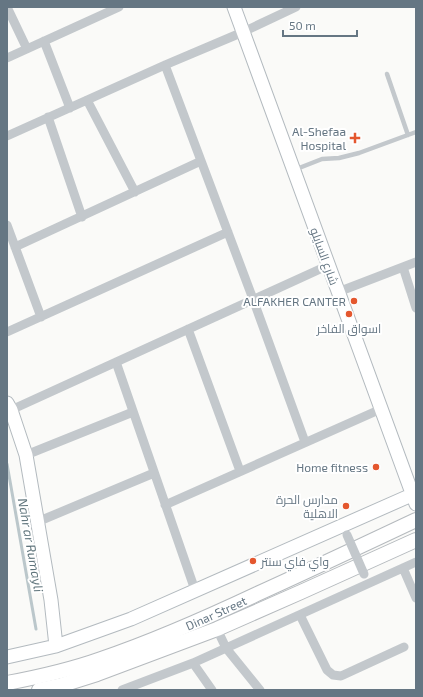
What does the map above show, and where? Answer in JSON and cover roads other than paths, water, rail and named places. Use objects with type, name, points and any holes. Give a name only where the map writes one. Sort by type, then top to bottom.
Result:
[{"type":"main road","name":"Dinar Street","points":[[7,683],[70,669],[143,643],[210,616],[416,520]]},
{"type":"main road","name":"Dinar Street","points":[[39,690],[62,685],[97,674],[217,629],[416,540]]},
{"type":"street","points":[[7,7],[27,49]]},
{"type":"street","points":[[7,58],[119,7]]},
{"type":"street","name":"شارع السايلو","points":[[234,7],[381,409],[415,497]]},
{"type":"street","points":[[7,136],[165,65],[243,32],[296,7]]},
{"type":"street","points":[[44,41],[70,108]]},
{"type":"street","points":[[165,65],[305,442]]},
{"type":"street","points":[[87,100],[135,192]]},
{"type":"street","points":[[48,117],[82,217]]},
{"type":"street","points":[[15,248],[201,161]]},
{"type":"street","points":[[7,225],[41,317]]},
{"type":"street","points":[[7,332],[228,232]]},
{"type":"street","points":[[338,292],[416,262]]},
{"type":"street","points":[[56,646],[50,600],[26,455],[9,406],[116,362],[329,265]]},
{"type":"street","points":[[402,267],[416,308]]},
{"type":"street","points":[[188,329],[240,471]]},
{"type":"street","points":[[116,362],[196,590]]},
{"type":"street","points":[[165,505],[381,409]]},
{"type":"street","points":[[26,455],[133,412]]},
{"type":"street","points":[[37,522],[154,473]]},
{"type":"street","points":[[7,657],[56,646],[131,619],[415,497]]},
{"type":"street","points":[[347,534],[364,574]]},
{"type":"street","points":[[122,690],[193,663],[416,562]]},
{"type":"street","points":[[403,568],[416,598]]},
{"type":"street","points":[[300,615],[327,670],[333,675],[340,676],[404,647]]},
{"type":"street","points":[[217,629],[226,648],[260,690]]},
{"type":"street","points":[[193,663],[212,690]]},
{"type":"lane","points":[[387,74],[408,135]]},
{"type":"lane","points":[[294,170],[322,159],[339,158],[359,153],[416,132]]},
{"type":"waterway","name":"Nahr ar Rumayli","points":[[7,464],[36,629]]},
{"type":"place","name":"Al-Shefaa Hospital","points":[[355,138]]},
{"type":"place","name":"ALFAKHER CANTER","points":[[354,301]]},
{"type":"place","name":"اسواق الفاخر","points":[[349,314]]},
{"type":"place","name":"Home fitness","points":[[376,467]]},
{"type":"place","name":"مدارس الحرة الاهلية","points":[[346,506]]},
{"type":"place","name":"واي فاي سنتر","points":[[253,561]]}]
